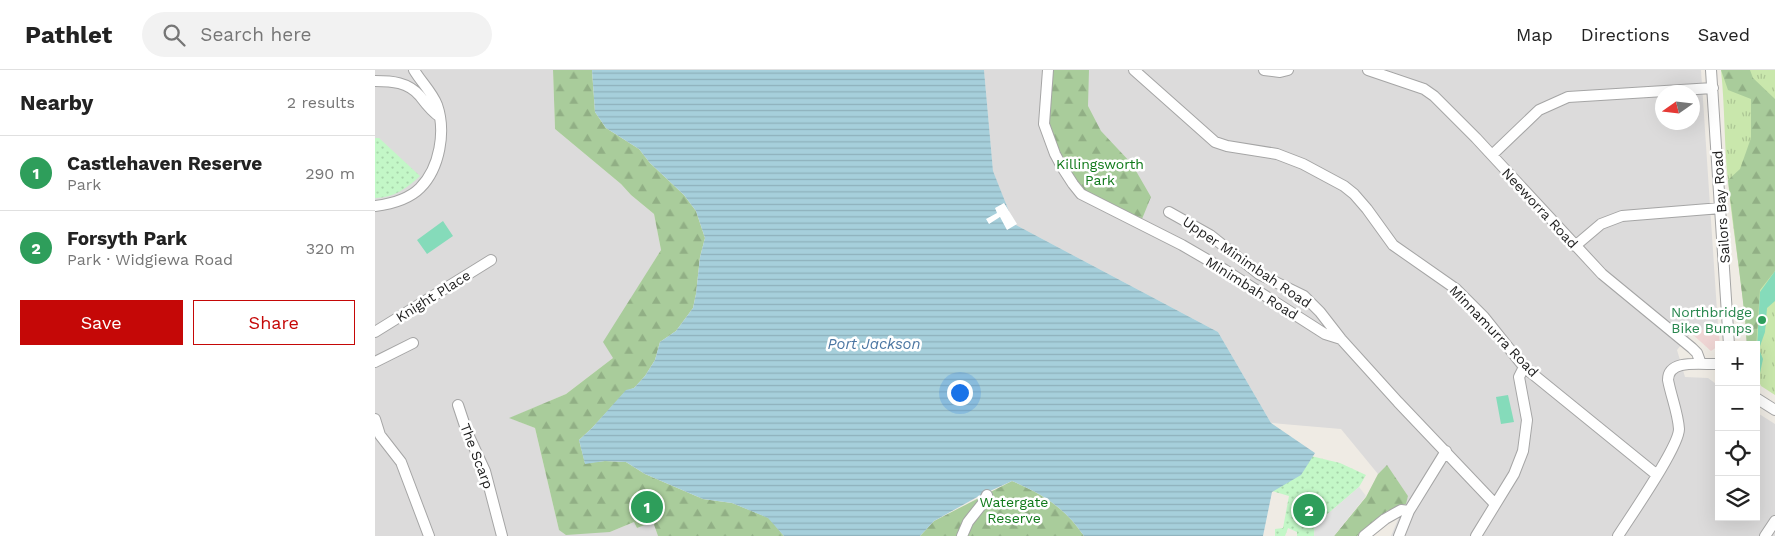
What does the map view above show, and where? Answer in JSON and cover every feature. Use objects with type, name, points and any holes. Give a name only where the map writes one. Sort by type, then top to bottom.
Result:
[{"type":"street","points":[[375,206],[406,198],[420,188],[431,174],[438,157],[441,139],[440,117],[433,98],[414,70]]},
{"type":"street","name":"Minimbah Road","points":[[1048,70],[1044,124],[1055,154],[1081,194],[1182,245],[1325,334],[1341,339],[1495,504]]},
{"type":"street","name":"Minnamurra Road","points":[[1134,70],[1215,142],[1227,146],[1277,154],[1303,164],[1344,186],[1367,209],[1393,246],[1456,289],[1484,318],[1524,367],[1657,475]]},
{"type":"street","points":[[1264,70],[1280,72],[1288,70]]},
{"type":"street","name":"Neeworra Road","points":[[1368,70],[1424,89],[1434,96],[1602,274],[1692,348],[1700,358],[1701,364]]},
{"type":"street","name":"Sailors Bay Road","points":[[1711,70],[1729,341]]},
{"type":"street","points":[[375,81],[397,82],[411,88],[432,112],[440,117]]},
{"type":"street","points":[[1491,155],[1539,110],[1568,97],[1713,88]]},
{"type":"street","points":[[1575,246],[1601,224],[1622,216],[1721,208]]},
{"type":"street","name":"Upper Minimbah Road","points":[[1169,212],[1210,235],[1259,274],[1304,296],[1320,312],[1341,339]]},
{"type":"street","name":"Knight Place","points":[[375,332],[491,260]]},
{"type":"street","points":[[375,362],[413,343]]},
{"type":"street","points":[[1618,536],[1674,447],[1678,434],[1678,423],[1668,380],[1671,369],[1681,365],[1715,364]]},
{"type":"street","points":[[1476,536],[1514,474],[1523,452],[1527,420],[1519,377],[1524,367]]},
{"type":"street","points":[[1760,401],[1775,410]]},
{"type":"street","name":"The Scarp","points":[[457,404],[467,432],[485,471],[502,536]]},
{"type":"street","points":[[375,419],[380,435],[401,462],[429,536]]},
{"type":"street","points":[[1399,536],[1409,511],[1446,451]]},
{"type":"street","points":[[962,536],[968,522],[987,495]]},
{"type":"street","points":[[1364,536],[1385,518],[1401,510],[1409,511]]},
{"type":"street","points":[[1765,536],[1775,521]]},
{"type":"shaded area","points":[[375,70],[553,70],[555,129],[654,214],[661,250],[621,315],[613,358],[566,394],[510,418],[535,428],[559,530],[610,532],[634,522],[637,528],[653,522],[658,536],[375,536]]},
{"type":"shaded area","points":[[984,70],[1701,70],[1718,326],[1691,333],[1677,350],[1685,377],[1708,378],[1715,383],[1715,521],[1760,521],[1760,415],[1775,424],[1775,536],[1391,536],[1408,496],[1387,466],[1378,474],[1341,429],[1271,423],[1218,332],[1014,224],[993,172]]},
{"type":"shaded area","points":[[1718,326],[1720,341],[1715,341],[1715,348],[1711,351],[1691,333]]},
{"type":"shaded area","points":[[1359,487],[1366,496],[1334,536],[1314,536],[1315,525]]},
{"type":"green space","points":[[553,70],[592,70],[595,112],[606,128],[639,149],[650,163],[684,195],[696,211],[705,238],[700,257],[693,308],[676,331],[660,342],[655,360],[645,376],[634,388],[626,391],[579,440],[585,463],[605,461],[626,462],[645,474],[703,499],[732,503],[769,518],[784,536],[658,536],[653,522],[637,528],[634,522],[610,532],[566,535],[559,530],[535,428],[509,418],[566,394],[613,358],[603,342],[661,250],[654,214],[555,129]]},
{"type":"green space","name":"Killingsworth Park","points":[[1048,70],[1089,70],[1088,106],[1101,131],[1132,164],[1151,197],[1142,219],[1117,213],[1081,194],[1044,124]]},
{"type":"green space","points":[[1721,70],[1775,70],[1775,395],[1760,384],[1760,341],[1747,341],[1728,181]]},
{"type":"green space","points":[[1721,70],[1750,70],[1753,78],[1775,99],[1775,271],[1760,290],[1757,341],[1747,341],[1728,180],[1740,169],[1751,138],[1751,99],[1728,90]]},
{"type":"green space","points":[[375,138],[379,138],[420,176],[400,192],[382,198],[375,198]]},
{"type":"green space","points":[[443,221],[453,236],[427,254],[417,240]]},
{"type":"green space","name":"Northbridge Bike Bumps","points":[[1775,271],[1775,301],[1767,308],[1765,332],[1760,346],[1760,341],[1757,341],[1760,292]]},
{"type":"green space","name":"Northbridge Bike Bumps","points":[[1760,352],[1763,359],[1760,373]]},
{"type":"green space","points":[[1508,395],[1514,422],[1501,424],[1496,397]]},
{"type":"green space","points":[[1311,456],[1340,463],[1366,475],[1359,487],[1315,525],[1314,536],[1297,536],[1297,532],[1288,528],[1285,536],[1275,536],[1275,529],[1283,528],[1289,496],[1272,491]]},
{"type":"green space","points":[[1387,465],[1408,496],[1406,504],[1387,511],[1357,536],[1334,536],[1366,497],[1378,474]]},
{"type":"green space","name":"Watergate Reserve","points":[[1012,481],[1034,491],[1053,503],[1069,517],[1084,536],[920,536],[934,521]]},
{"type":"water","name":"Port Jackson","points":[[592,70],[984,70],[993,171],[1014,224],[1218,332],[1271,423],[1315,453],[1301,475],[1272,492],[1263,536],[1084,536],[1069,517],[1053,503],[1034,491],[1012,481],[979,496],[934,521],[920,536],[784,536],[768,518],[732,503],[703,499],[645,474],[626,462],[605,461],[585,464],[579,440],[626,390],[634,388],[645,376],[655,360],[660,342],[676,331],[693,308],[700,257],[705,238],[696,211],[684,195],[650,163],[639,149],[606,128],[595,112]]},
{"type":"pier","points":[[1004,203],[1017,224],[1007,230],[1000,217],[989,224],[986,219],[997,213],[995,208]]},
{"type":"place","name":"Northbridge Bike Bumps","points":[[1762,320]]},
{"type":"place","name":"Castlehaven Reserve","points":[[647,507]]},
{"type":"place","name":"Forsyth Park","points":[[1309,510]]}]
